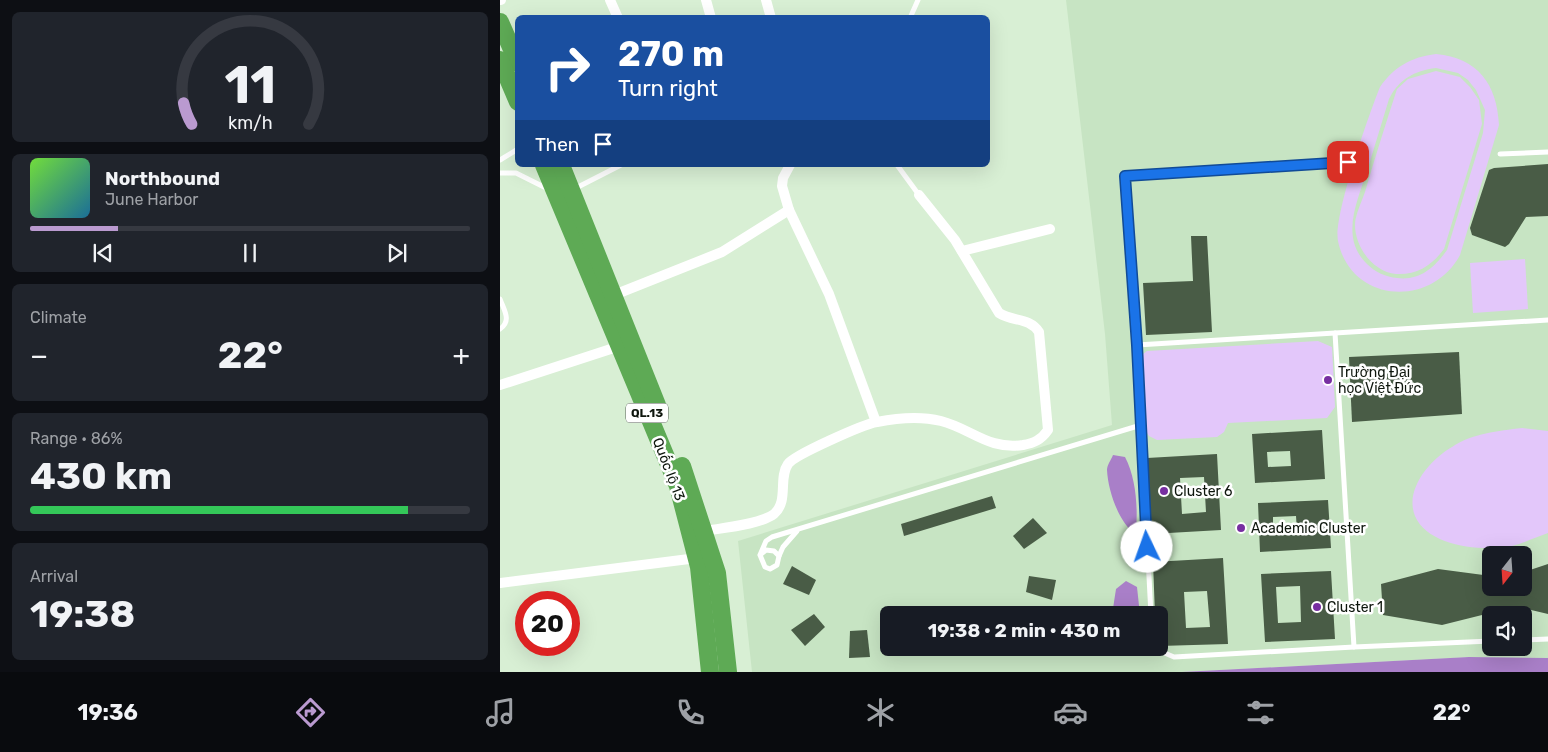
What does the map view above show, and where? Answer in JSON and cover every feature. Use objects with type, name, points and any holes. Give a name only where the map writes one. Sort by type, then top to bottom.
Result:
[{"type":"highway","points":[[500,22],[515,56]]},
{"type":"highway","points":[[500,60],[515,95]]},
{"type":"highway","name":"Quốc lộ 13","points":[[545,167],[563,191],[614,295],[691,489],[717,573],[728,672]]},
{"type":"highway","name":"Quốc lộ 13","points":[[561,167],[563,191],[620,346],[678,486],[697,558],[710,672]]},
{"type":"street","points":[[610,0],[617,15]]},
{"type":"street","points":[[706,0],[710,15]]},
{"type":"street","points":[[766,0],[770,15]]},
{"type":"street","points":[[789,167],[783,178],[782,186],[788,210],[828,294],[876,422]]},
{"type":"street","points":[[705,531],[769,518],[781,506],[786,470],[792,460],[840,436],[876,422],[925,418],[958,427],[990,443],[1009,447],[1034,443],[1043,437],[1048,430],[1039,332],[1034,325],[1026,320],[1006,317],[999,313],[962,251],[919,195]]},
{"type":"street","points":[[614,295],[722,252],[788,210]]},
{"type":"street","points":[[962,251],[1050,229]]},
{"type":"street","points":[[500,385],[620,346]]},
{"type":"street","points":[[500,582],[697,558]]},
{"type":"lane","points":[[911,15],[918,0]]},
{"type":"lane","points":[[500,160],[515,151]]},
{"type":"lane","points":[[1500,154],[1548,152]]},
{"type":"lane","points":[[1151,606],[1137,345],[1125,176],[1348,162]]},
{"type":"lane","points":[[500,173],[519,174],[563,191],[616,167]]},
{"type":"lane","points":[[898,167],[919,195]]},
{"type":"lane","points":[[500,299],[507,318],[505,324],[500,329]]},
{"type":"lane","points":[[1137,345],[1548,320]]},
{"type":"lane","points":[[1335,333],[1354,647]]},
{"type":"lane","points":[[801,528],[791,535],[779,556],[778,565],[770,569],[765,567],[760,555],[766,541],[801,528],[1141,425]]},
{"type":"lane","points":[[760,555],[766,550],[774,551],[779,556]]},
{"type":"lane","points":[[1532,640],[1548,639]]},
{"type":"lane","points":[[1168,654],[1174,657],[1482,641]]},
{"type":"shaded area","name":"Trường Đại học Việt Đức","points":[[1066,0],[1548,0],[1548,658],[1469,657],[1182,672],[752,672],[738,541],[1112,425],[1105,334]]},
{"type":"shaded area","points":[[1436,54],[1451,57],[1474,67],[1489,86],[1494,97],[1499,125],[1460,255],[1447,272],[1431,284],[1413,290],[1393,292],[1375,287],[1359,277],[1346,262],[1338,241],[1338,229],[1353,165],[1380,87],[1391,74],[1404,64],[1427,55]],"holes":[[[1436,68],[1458,73],[1468,80],[1476,90],[1485,110],[1483,133],[1447,250],[1432,267],[1420,275],[1405,278],[1393,277],[1377,272],[1367,264],[1359,253],[1354,242],[1352,230],[1356,205],[1389,99],[1402,81],[1421,71]]]},
{"type":"shaded area","points":[[1436,71],[1460,77],[1470,87],[1479,100],[1482,124],[1444,249],[1435,260],[1424,268],[1411,273],[1396,274],[1380,269],[1362,250],[1356,233],[1356,217],[1397,89],[1408,79]]},
{"type":"shaded area","points":[[1525,259],[1528,309],[1473,313],[1470,263]]},
{"type":"shaded area","points":[[1318,341],[1332,347],[1335,407],[1327,418],[1228,423],[1224,432],[1217,437],[1157,440],[1149,436],[1145,430],[1141,358],[1147,351]]},
{"type":"shaded area","points":[[1522,428],[1548,431],[1548,533],[1512,546],[1482,546],[1482,548],[1458,545],[1432,535],[1415,516],[1413,506],[1416,485],[1428,467],[1444,452],[1460,442],[1486,433]]},
{"type":"shaded area","points":[[1113,455],[1125,457],[1132,474],[1137,512],[1136,531],[1133,532],[1118,512],[1109,486],[1107,468]]},
{"type":"shaded area","points":[[1126,581],[1137,587],[1139,606],[1113,606],[1116,589]]},
{"type":"shaded area","points":[[1469,657],[1548,658],[1548,672],[1182,672]]},
{"type":"building","points":[[1548,164],[1548,216],[1526,217],[1509,244],[1505,247],[1472,235],[1470,228],[1489,170]]},
{"type":"building","points":[[1191,236],[1207,236],[1212,332],[1146,335],[1143,283],[1193,281]]},
{"type":"building","points":[[1459,352],[1462,414],[1352,422],[1349,357]]},
{"type":"building","points":[[1322,430],[1325,479],[1255,483],[1252,434]],"holes":[[[1290,451],[1291,466],[1268,467],[1267,452]]]},
{"type":"building","name":"Cluster 6","points":[[1217,454],[1221,530],[1151,534],[1147,458]],"holes":[[[1204,477],[1206,512],[1182,514],[1180,478]]]},
{"type":"building","points":[[992,496],[996,508],[904,536],[901,524]]},
{"type":"building","points":[[1328,500],[1331,548],[1260,552],[1258,503]],"holes":[[[1296,516],[1297,531],[1273,532],[1273,517]]]},
{"type":"building","points":[[1033,518],[1047,533],[1024,549],[1013,536]]},
{"type":"building","points":[[1223,558],[1228,644],[1168,646],[1168,606],[1155,606],[1153,562]],"holes":[[[1207,591],[1210,627],[1186,628],[1184,592]]]},
{"type":"building","points":[[1548,564],[1548,614],[1532,610],[1532,606],[1482,606],[1482,615],[1442,625],[1383,615],[1381,584],[1438,569],[1482,575],[1482,596],[1532,596],[1532,569]]},
{"type":"building","points":[[792,566],[816,580],[809,595],[783,584]]},
{"type":"building","name":"Cluster 1","points":[[1331,571],[1335,639],[1265,642],[1261,574]],"holes":[[[1300,586],[1301,622],[1278,623],[1276,587]]]},
{"type":"building","points":[[1029,576],[1056,580],[1052,600],[1026,592]]},
{"type":"building","points":[[814,614],[825,627],[805,646],[791,630]]},
{"type":"building","points":[[867,630],[870,657],[849,658],[850,631]]},
{"type":"place","name":"Trường Đại học Việt Đức","points":[[1328,380]]},
{"type":"place","name":"Cluster 6","points":[[1164,491]]},
{"type":"place","name":"Academic Cluster","points":[[1241,528]]},
{"type":"place","name":"Cluster 1","points":[[1317,607]]},
{"type":"route","points":[[1147,547],[1137,345],[1125,176],[1348,162]]}]
